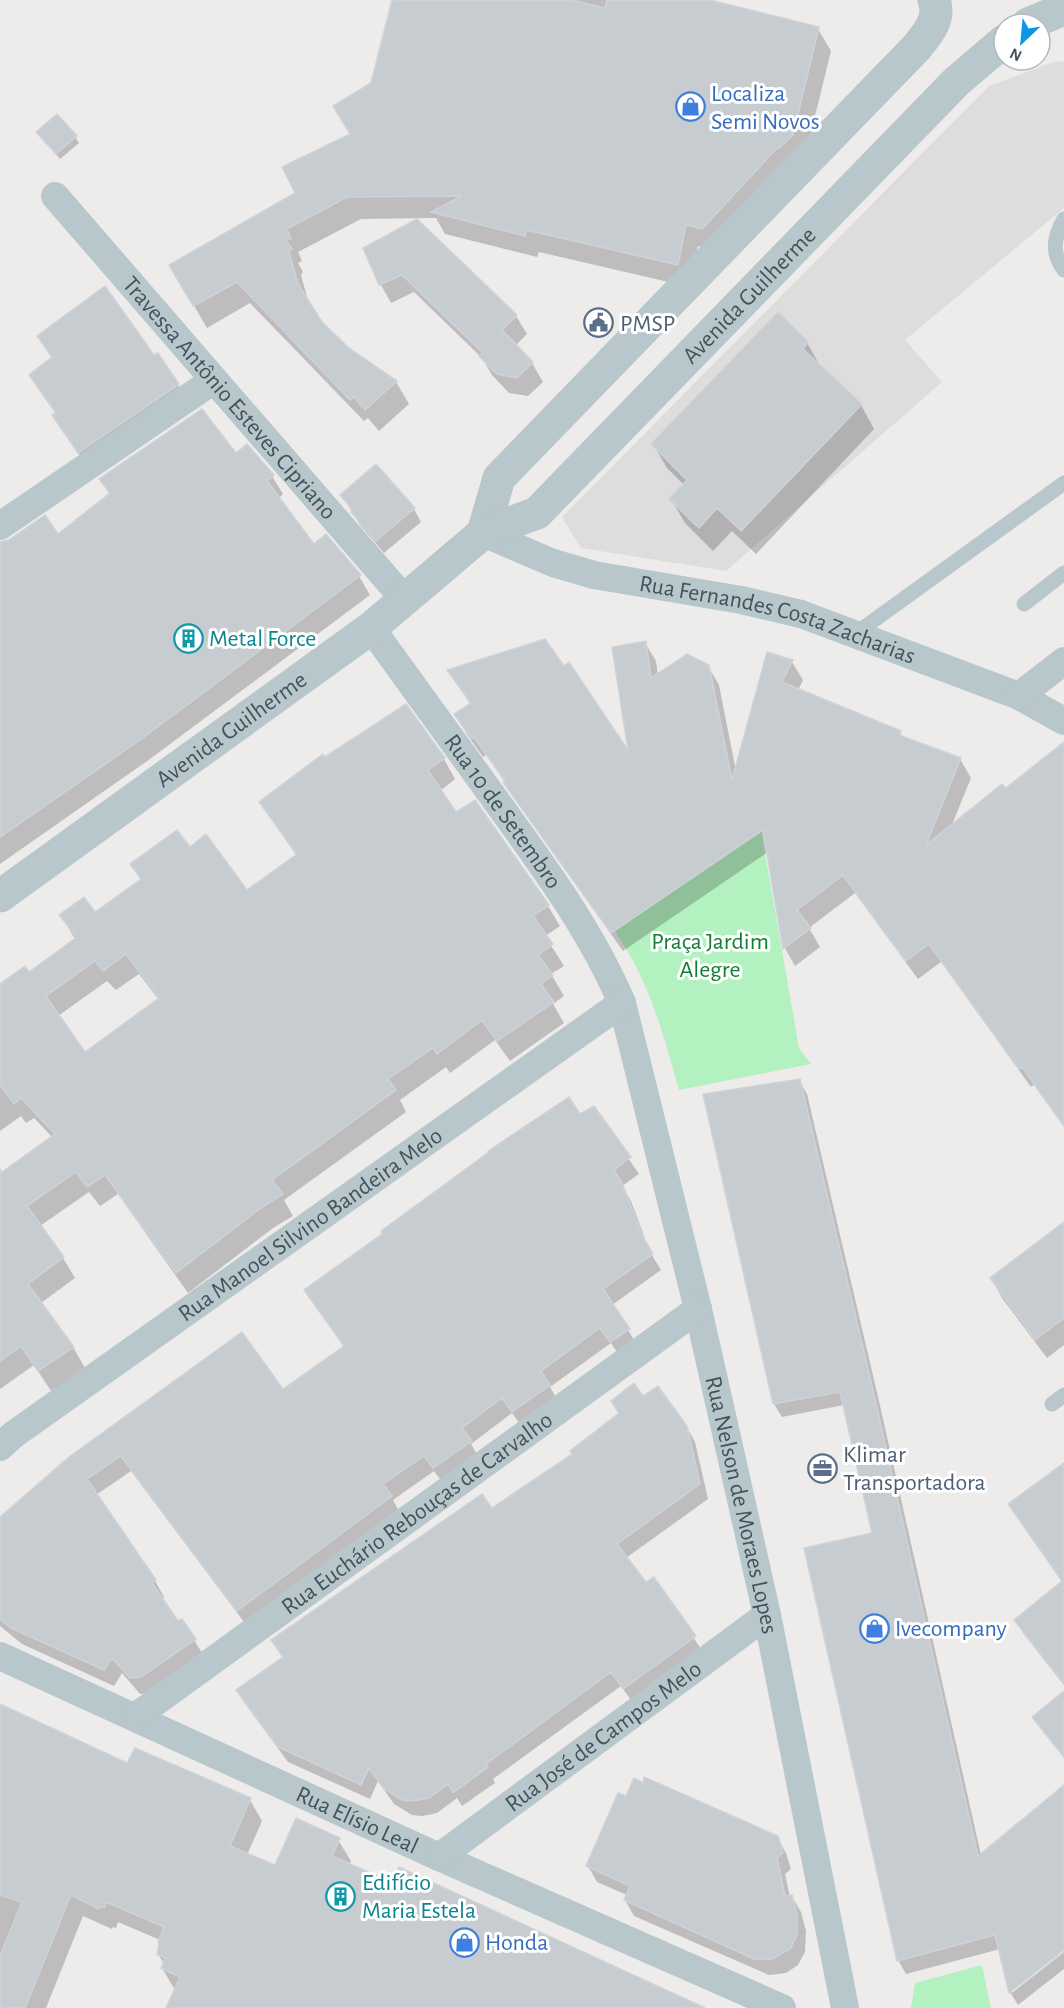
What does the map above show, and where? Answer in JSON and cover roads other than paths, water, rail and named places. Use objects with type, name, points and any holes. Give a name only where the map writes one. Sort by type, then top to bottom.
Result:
[{"type":"street","points":[[483,533],[499,478],[917,47],[934,25],[936,4],[934,0]]},
{"type":"street","name":"Avenida Guilherme","points":[[0,896],[371,628],[483,533],[537,513],[956,82],[992,51]]},
{"type":"street","points":[[785,183],[823,219]]},
{"type":"street","name":"Travessa Antônio Esteves Cipriano","points":[[55,196],[405,600]]},
{"type":"street","points":[[0,526],[214,380]]},
{"type":"street","name":"Rua Fernandes Costa Zacharias","points":[[483,533],[553,563],[594,575],[741,600],[801,614],[1019,696],[1064,721]]},
{"type":"street","name":"Rua 10 de Setembro","points":[[371,628],[578,918],[606,965],[622,1003]]},
{"type":"street","points":[[1019,696],[1064,661]]},
{"type":"street","name":"Rua Nelson de Moraes Lopes","points":[[622,1003],[698,1310],[767,1615],[845,2008]]},
{"type":"street","name":"Rua Manoel Silvino Bandeira Melo","points":[[0,1447],[13,1435],[622,1003]]},
{"type":"street","name":"Rua Euchário Rebouças de Carvalho","points":[[135,1717],[698,1310]]},
{"type":"street","name":"Rua José de Campos Melo","points":[[439,1857],[767,1615]]},
{"type":"street","name":"Rua Elísio Leal","points":[[0,1656],[439,1857],[782,2008]]},
{"type":"lane","points":[[1064,219],[1056,234],[1055,250],[1064,270]]},
{"type":"lane","points":[[855,634],[1064,483]]},
{"type":"lane","points":[[1024,604],[1064,573]]},
{"type":"place","name":"Localiza Semi Novos","points":[[690,107]]},
{"type":"place","name":"PMSP","points":[[599,323]]},
{"type":"place","name":"Metal Force","points":[[188,638]]},
{"type":"place","name":"Klimar Transportadora","points":[[822,1468]]},
{"type":"place","name":"Ivecompany","points":[[874,1628]]},
{"type":"place","name":"Edifício Maria Estela","points":[[341,1896]]},
{"type":"place","name":"Honda","points":[[464,1942]]},
{"type":"park label","name":"Praça Jardim Alegre","points":[[710,955]]}]
